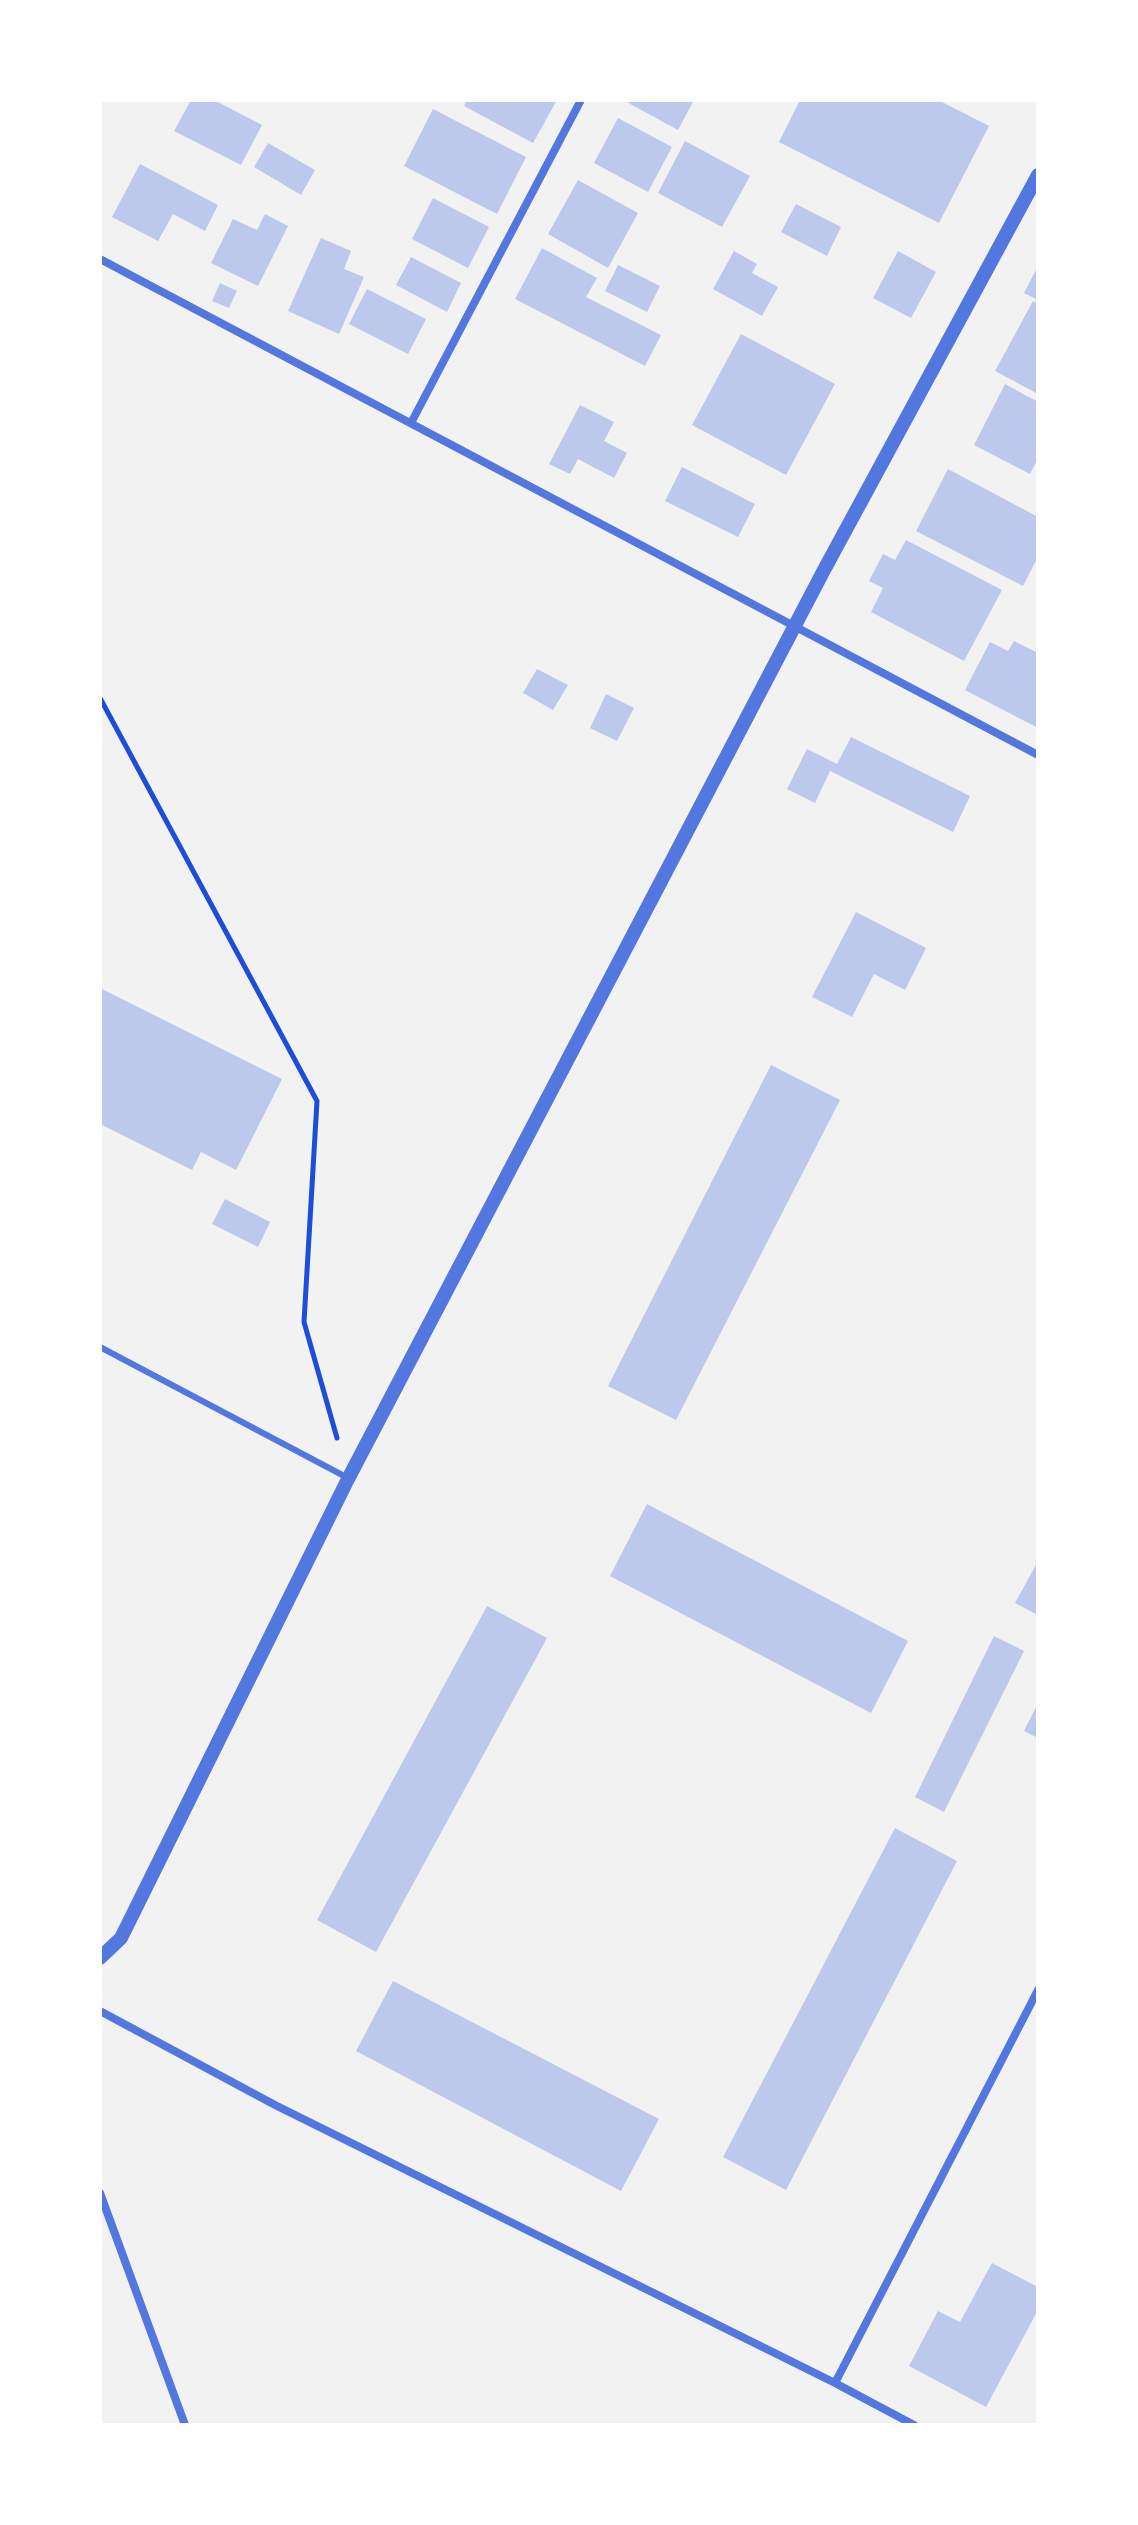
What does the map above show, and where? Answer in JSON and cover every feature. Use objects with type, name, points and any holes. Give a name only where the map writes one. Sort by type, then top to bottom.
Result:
[{"type":"street","points":[[411,423],[581,100]]},
{"type":"street","points":[[100,1958],[121,1938],[348,1479],[795,626],[1038,175]]},
{"type":"street","points":[[100,259],[1038,755]]},
{"type":"street","points":[[835,2383],[1038,1990]]},
{"type":"street","points":[[100,2011],[275,2105],[914,2425]]},
{"type":"street","points":[[100,2193],[185,2425]]},
{"type":"lane","points":[[100,1347],[348,1479]]},
{"type":"path","points":[[100,698],[317,1101],[304,1322],[348,1479]]},
{"type":"building","points":[[191,100],[214,100],[262,125],[241,165],[174,131]]},
{"type":"building","points":[[467,100],[557,100],[533,143],[464,106]]},
{"type":"building","points":[[623,100],[694,100],[678,130]]},
{"type":"building","points":[[800,100],[938,100],[989,126],[939,223],[779,142]]},
{"type":"building","points":[[433,109],[526,157],[497,214],[404,166]]},
{"type":"building","points":[[618,118],[672,147],[648,192],[594,163]]},
{"type":"building","points":[[685,141],[750,176],[722,227],[658,193]]},
{"type":"building","points":[[268,143],[315,170],[301,195],[254,167]]},
{"type":"building","points":[[140,164],[218,205],[205,231],[173,214],[158,241],[112,217]]},
{"type":"building","points":[[578,180],[638,213],[608,268],[548,234]]},
{"type":"building","points":[[433,198],[489,227],[468,268],[412,239]]},
{"type":"building","points":[[796,204],[841,227],[827,256],[781,232]]},
{"type":"building","points":[[265,214],[288,226],[258,286],[211,263],[233,219],[257,230]]},
{"type":"building","points":[[321,238],[351,251],[344,269],[364,277],[339,334],[288,311]]},
{"type":"building","points":[[542,248],[597,278],[586,297],[661,335],[645,366],[515,299]]},
{"type":"building","points":[[734,251],[757,264],[752,273],[778,287],[762,316],[713,289]]},
{"type":"building","points":[[898,251],[936,272],[911,318],[873,298]]},
{"type":"building","points":[[411,257],[461,283],[447,312],[396,285]]},
{"type":"building","points":[[618,265],[660,286],[647,312],[605,291]]},
{"type":"building","points":[[1038,266],[1038,300],[1024,293]]},
{"type":"building","points":[[220,283],[237,291],[229,308],[212,301]]},
{"type":"building","points":[[367,289],[426,319],[408,354],[349,324]]},
{"type":"building","points":[[1033,301],[1038,304],[1038,394],[995,371]]},
{"type":"building","points":[[741,334],[835,384],[786,475],[692,425]]},
{"type":"building","points":[[1005,384],[1038,402],[1038,458],[1030,474],[974,445]]},
{"type":"building","points":[[580,405],[614,422],[604,441],[627,453],[614,478],[578,459],[570,474],[549,464]]},
{"type":"building","points":[[682,467],[755,504],[738,537],[665,501]]},
{"type":"building","points":[[948,469],[1038,517],[1038,557],[1023,586],[916,531]]},
{"type":"building","points":[[906,540],[1002,590],[964,661],[871,612],[883,588],[869,581],[883,554],[895,560]]},
{"type":"building","points":[[1014,641],[1038,653],[1038,728],[965,690],[990,642],[1008,651]]},
{"type":"building","points":[[537,669],[568,685],[553,710],[523,693]]},
{"type":"building","points":[[606,694],[634,708],[617,741],[590,728]]},
{"type":"building","points":[[851,737],[970,796],[953,832],[830,771],[815,803],[787,789],[807,749],[837,764]]},
{"type":"building","points":[[856,912],[926,948],[905,990],[874,974],[852,1017],[812,997]]},
{"type":"building","points":[[100,988],[282,1079],[236,1170],[201,1152],[192,1170],[100,1124]]},
{"type":"building","points":[[771,1065],[840,1100],[676,1420],[608,1386]]},
{"type":"building","points":[[225,1199],[270,1222],[258,1247],[212,1224]]},
{"type":"building","points":[[647,1504],[908,1641],[871,1713],[610,1576]]},
{"type":"building","points":[[1038,1561],[1038,1615],[1015,1603]]},
{"type":"building","points":[[487,1606],[547,1638],[376,1952],[317,1920]]},
{"type":"building","points":[[994,1636],[1024,1651],[944,1812],[915,1797]]},
{"type":"building","points":[[1038,1703],[1038,1738],[1024,1731]]},
{"type":"building","points":[[895,1828],[957,1861],[786,2190],[723,2157]]},
{"type":"building","points":[[393,1981],[659,2119],[621,2191],[356,2051]]},
{"type":"building","points":[[992,2263],[1038,2287],[1038,2310],[986,2407],[909,2366],[938,2311],[960,2322]]}]
